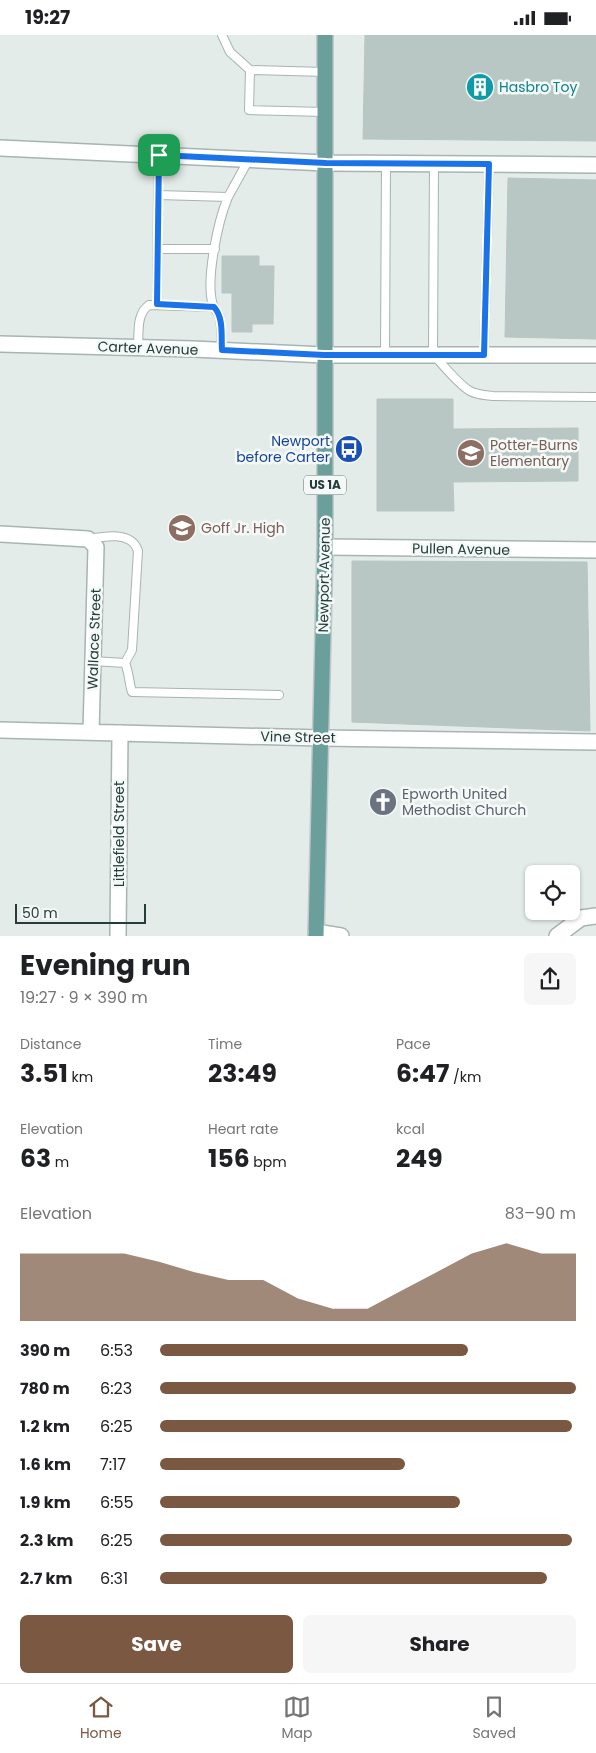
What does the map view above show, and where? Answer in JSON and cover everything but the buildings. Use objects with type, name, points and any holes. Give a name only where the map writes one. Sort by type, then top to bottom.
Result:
[{"type":"main road","name":"Newport Avenue","points":[[316,934],[325,547],[325,35]]},
{"type":"street","points":[[0,148],[326,163],[596,165]]},
{"type":"street","name":"Carter Avenue","points":[[0,344],[222,350],[324,355],[596,355]]},
{"type":"street","points":[[0,534],[92,543]]},
{"type":"street","name":"Wallace Street","points":[[91,732],[93,661],[92,543]]},
{"type":"street","name":"Pullen Avenue","points":[[325,547],[596,550]]},
{"type":"street","name":"Vine Street","points":[[0,730],[322,738],[596,741]]},
{"type":"street","name":"Littlefield Street","points":[[118,935],[120,733]]},
{"type":"street","points":[[557,935],[581,918],[596,916]]},
{"type":"street","points":[[316,934],[341,935]]},
{"type":"lane","points":[[222,35],[230,52],[250,70],[325,72]]},
{"type":"lane","points":[[250,70],[249,110],[325,112]]},
{"type":"lane","points":[[157,304],[159,155]]},
{"type":"lane","points":[[222,350],[221,319],[214,307],[212,270],[223,211],[228,197],[249,159]]},
{"type":"lane","points":[[385,355],[386,163]]},
{"type":"lane","points":[[434,163],[433,354],[463,385],[470,391],[479,394],[493,396],[596,397]]},
{"type":"lane","points":[[484,355],[489,164]]},
{"type":"lane","points":[[158,195],[228,197]]},
{"type":"lane","points":[[158,249],[215,249]]},
{"type":"lane","points":[[138,348],[141,312],[149,305],[214,307]]},
{"type":"lane","points":[[92,543],[108,536],[131,539],[136,544],[138,551],[132,650],[125,663],[132,692],[279,695]]},
{"type":"lane","points":[[93,661],[125,663]]},
{"type":"place","name":"Hasbro Toy","points":[[480,87]]},
{"type":"place","name":"Newport before Carter","points":[[349,449]]},
{"type":"place","name":"Potter-Burns Elementary","points":[[471,453]]},
{"type":"place","name":"Goff Jr. High","points":[[182,528]]},
{"type":"place","name":"Epworth United Methodist Church","points":[[383,802]]},
{"type":"route","points":[[159,155],[326,163],[489,164],[484,355],[324,355],[222,350],[221,319],[214,307],[157,304],[159,155]]}]
